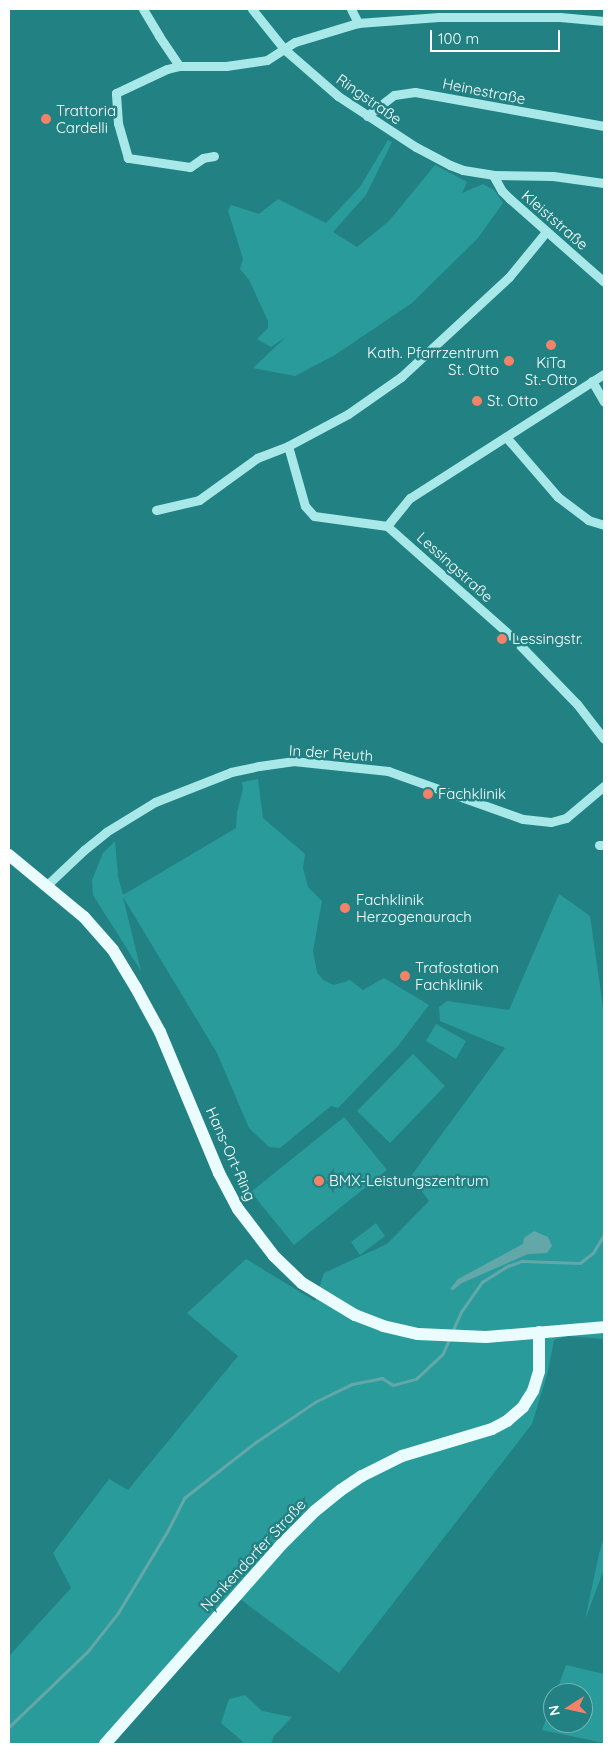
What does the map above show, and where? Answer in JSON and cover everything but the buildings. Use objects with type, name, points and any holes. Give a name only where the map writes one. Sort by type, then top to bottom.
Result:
[{"type":"main road","name":"Hans-Ort-Ring","points":[[9,855],[84,917],[113,950],[136,988],[175,1065],[219,1173],[238,1209],[255,1234],[274,1256],[302,1283],[355,1315],[383,1326],[418,1334],[486,1337],[604,1327]]},
{"type":"main road","name":"Nankendorfer Straße","points":[[105,1744],[281,1545],[334,1496],[382,1464],[420,1450],[492,1430],[507,1421],[523,1407],[533,1392],[539,1371],[539,1332]]},
{"type":"street","points":[[143,9],[158,36],[179,66]]},
{"type":"street","name":"Ringstraße","points":[[252,9],[284,49],[338,96],[367,116],[450,165],[463,170],[493,175],[553,176],[604,183]]},
{"type":"street","points":[[351,9],[358,22]]},
{"type":"street","points":[[214,156],[202,158],[190,167],[128,158],[118,123],[116,93],[153,74],[179,66],[226,66],[267,60],[295,42],[358,22],[439,13],[560,13],[604,21]]},
{"type":"street","name":"Heinestraße","points":[[367,116],[394,95],[415,92],[604,126]]},
{"type":"street","name":"Kleiststraße","points":[[493,175],[502,191],[604,282]]},
{"type":"street","points":[[156,510],[199,500],[257,458],[288,446],[348,414],[401,377],[509,277],[546,232]]},
{"type":"street","points":[[288,446],[305,506],[314,516],[387,526],[410,498],[604,374]]},
{"type":"street","points":[[592,381],[604,402]]},
{"type":"street","points":[[506,437],[558,498],[588,520],[604,525]]},
{"type":"street","name":"Lessingstraße","points":[[387,526],[513,638],[572,699],[604,739]]},
{"type":"street","name":"In der Reuth","points":[[47,885],[106,832],[156,802],[231,772],[293,761],[388,772],[523,819],[551,822],[566,818],[604,786]]},
{"type":"green space","points":[[388,140],[392,142],[366,195],[333,232],[357,247],[389,221],[435,165],[467,182],[462,193],[483,184],[494,190],[503,203],[478,238],[412,303],[335,355],[295,376],[253,368],[286,337],[271,347],[257,339],[268,328],[268,321],[249,280],[240,269],[243,259],[228,211],[231,205],[259,214],[278,199],[326,223],[360,187]]},
{"type":"green space","points":[[258,779],[263,818],[305,854],[303,868],[308,887],[322,901],[313,951],[317,972],[323,980],[334,985],[350,980],[363,990],[384,978],[429,1005],[398,1046],[338,1108],[331,1106],[280,1148],[269,1147],[249,1128],[217,1053],[123,897],[141,971],[93,895],[92,880],[103,853],[115,841],[118,876],[123,895],[236,828],[237,812],[243,789],[242,782]]},
{"type":"green space","points":[[559,894],[590,916],[604,1014],[604,1339],[567,1336],[554,1340],[547,1375],[532,1424],[339,1673],[240,1599],[108,1744],[9,1744],[9,1656],[71,1588],[53,1553],[109,1479],[128,1490],[238,1356],[187,1313],[246,1259],[315,1301],[324,1273],[387,1244],[429,1201],[411,1176],[505,1048],[440,1021],[439,1007],[447,1001],[509,1010]]},
{"type":"green space","points":[[436,1024],[466,1041],[456,1059],[426,1041]]},
{"type":"green space","points":[[413,1054],[445,1086],[390,1143],[357,1111]]},
{"type":"green space","name":"BMX-Leistungszentrum","points":[[344,1117],[387,1170],[294,1245],[251,1192]]},
{"type":"green space","points":[[376,1223],[385,1236],[360,1255],[351,1242]]},
{"type":"green space","points":[[604,1537],[604,1569],[585,1620],[599,1554]]},
{"type":"green space","points":[[566,1665],[604,1674],[604,1743],[556,1733],[593,1733],[593,1683],[560,1683]]},
{"type":"green space","points":[[245,1695],[262,1711],[292,1717],[274,1736],[271,1744],[242,1744],[243,1742],[221,1723],[229,1699]]},
{"type":"water","points":[[534,1231],[548,1237],[552,1246],[547,1253],[528,1254],[462,1283],[453,1290],[450,1289],[458,1279],[523,1244],[524,1238]]},
{"type":"waterway","points":[[453,1330],[461,1312],[482,1282],[508,1266],[522,1261],[580,1263],[593,1253],[604,1235]]},
{"type":"waterway","points":[[9,1727],[88,1651],[118,1613],[168,1530],[184,1498],[256,1442],[315,1402],[352,1384],[382,1378],[393,1385],[416,1379],[442,1355],[449,1340]]},
{"type":"place","name":"Trattoria Cardelli","points":[[46,119]]},
{"type":"place","name":"KiTa St.-Otto","points":[[551,345]]},
{"type":"place","name":"Kath. Pfarrzentrum St. Otto","points":[[509,361]]},
{"type":"place","name":"St. Otto","points":[[477,401]]},
{"type":"place","name":"Lessingstr.","points":[[502,639]]},
{"type":"place","name":"Fachklinik","points":[[428,794]]},
{"type":"place","name":"Fachklinik Herzogenaurach","points":[[345,908]]},
{"type":"place","name":"Trafostation Fachklinik","points":[[405,976]]},
{"type":"place","name":"BMX-Leistungszentrum","points":[[319,1181]]}]
